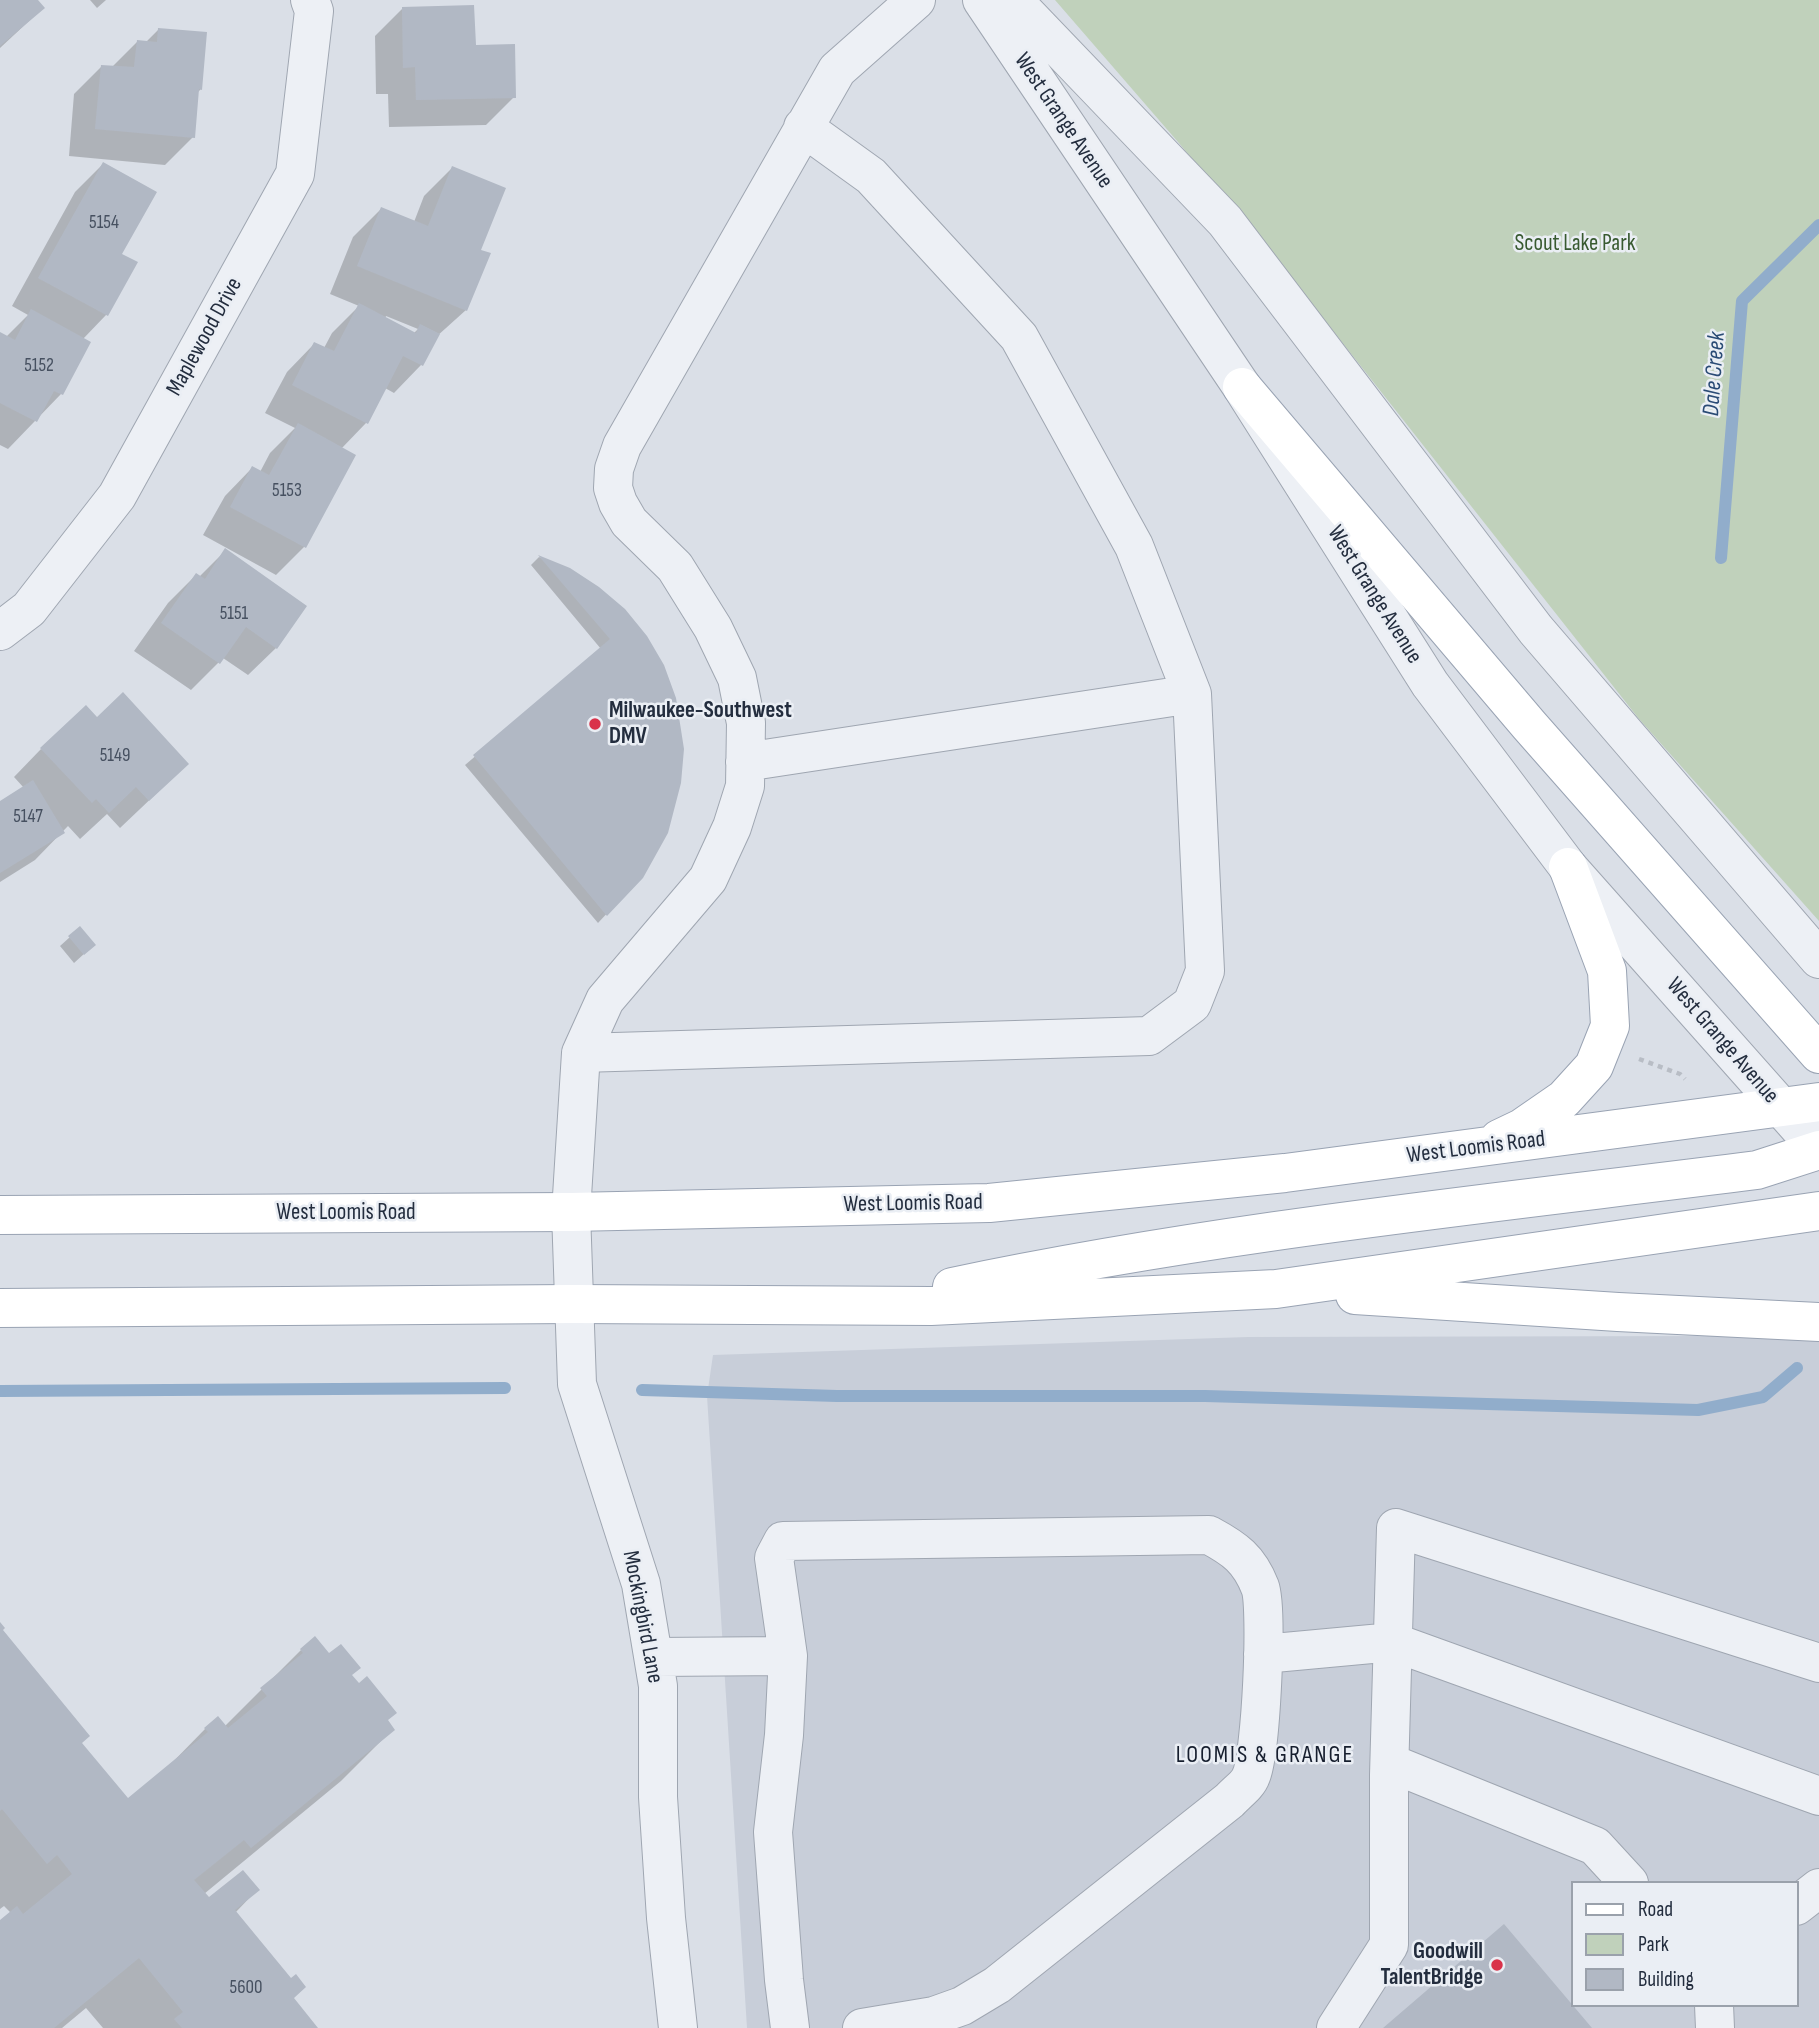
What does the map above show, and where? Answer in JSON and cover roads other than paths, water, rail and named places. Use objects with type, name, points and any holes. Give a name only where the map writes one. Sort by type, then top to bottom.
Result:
[{"type":"main road","points":[[1242,387],[1529,725],[1819,1054]]},
{"type":"main road","points":[[1482,1147],[1522,1128],[1564,1099],[1594,1066],[1610,1026],[1607,971],[1568,867]]},
{"type":"main road","name":"West Loomis Road","points":[[0,1215],[571,1212],[989,1203],[1285,1173],[1819,1102]]},
{"type":"main road","points":[[1781,1108],[1819,1121]]},
{"type":"main road","points":[[861,1306],[1031,1270],[1252,1233],[1757,1170],[1819,1150]]},
{"type":"main road","points":[[0,1308],[573,1304],[931,1306],[1276,1289],[1819,1212]]},
{"type":"main road","points":[[1276,1289],[1618,1312],[1819,1322]]},
{"type":"street","name":"Maplewood Drive","points":[[0,631],[29,609],[117,496],[295,174],[314,10],[310,0]]},
{"type":"street","points":[[803,127],[871,176],[1019,337],[1134,546],[1192,694],[1205,971],[1192,1004],[1149,1036],[581,1053],[606,1000],[708,878],[732,827],[745,786],[746,723],[737,678],[713,628],[675,567],[629,522],[613,488],[614,469],[622,446],[803,127],[836,70],[916,0]]},
{"type":"street","name":"West Grange Avenue","points":[[982,0],[1242,387],[1430,684],[1568,867],[1819,1150]]},
{"type":"street","name":"West Grange Avenue","points":[[1013,0],[1225,220],[1536,630],[1819,959]]},
{"type":"street","points":[[746,762],[1192,694]]},
{"type":"street","name":"Mockingbird Lane","points":[[581,1053],[571,1212],[577,1384],[641,1584],[654,1657],[658,1686],[658,1797],[678,2028]]},
{"type":"street","points":[[1336,2028],[1389,1945],[1396,1528],[1819,1663]]},
{"type":"street","points":[[790,2028],[773,1832],[788,1656],[774,1558],[783,1541],[1209,1535],[1234,1548],[1250,1567],[1262,1591],[1263,1654],[1258,1752],[1251,1778],[1230,1800],[997,1985],[962,2006],[934,2016],[862,2028]]},
{"type":"street","points":[[1263,1654],[1393,1643],[1819,1796]]},
{"type":"street","points":[[654,1657],[788,1656]]},
{"type":"street","points":[[1390,1763],[1595,1846],[1627,1881]]},
{"type":"street","points":[[1798,1904],[1819,1888]]},
{"type":"street","points":[[1714,2007],[1715,2028]]},
{"type":"waterway","name":"Dale Creek","points":[[1721,558],[1742,301],[1819,225]]},
{"type":"waterway","points":[[642,1390],[837,1396],[1205,1396],[1698,1410],[1763,1397],[1797,1368]]},
{"type":"waterway","points":[[0,1391],[505,1388]]},
{"type":"place","name":"Milwaukee-Southwest DMV","points":[[595,724]]},
{"type":"place","name":"Goodwill TalentBridge","points":[[1497,1965]]},
{"type":"district","name":"LOOMIS & GRANGE","points":[[1265,1756]]},
{"type":"park label","name":"Scout Lake Park","points":[[1575,244]]}]
